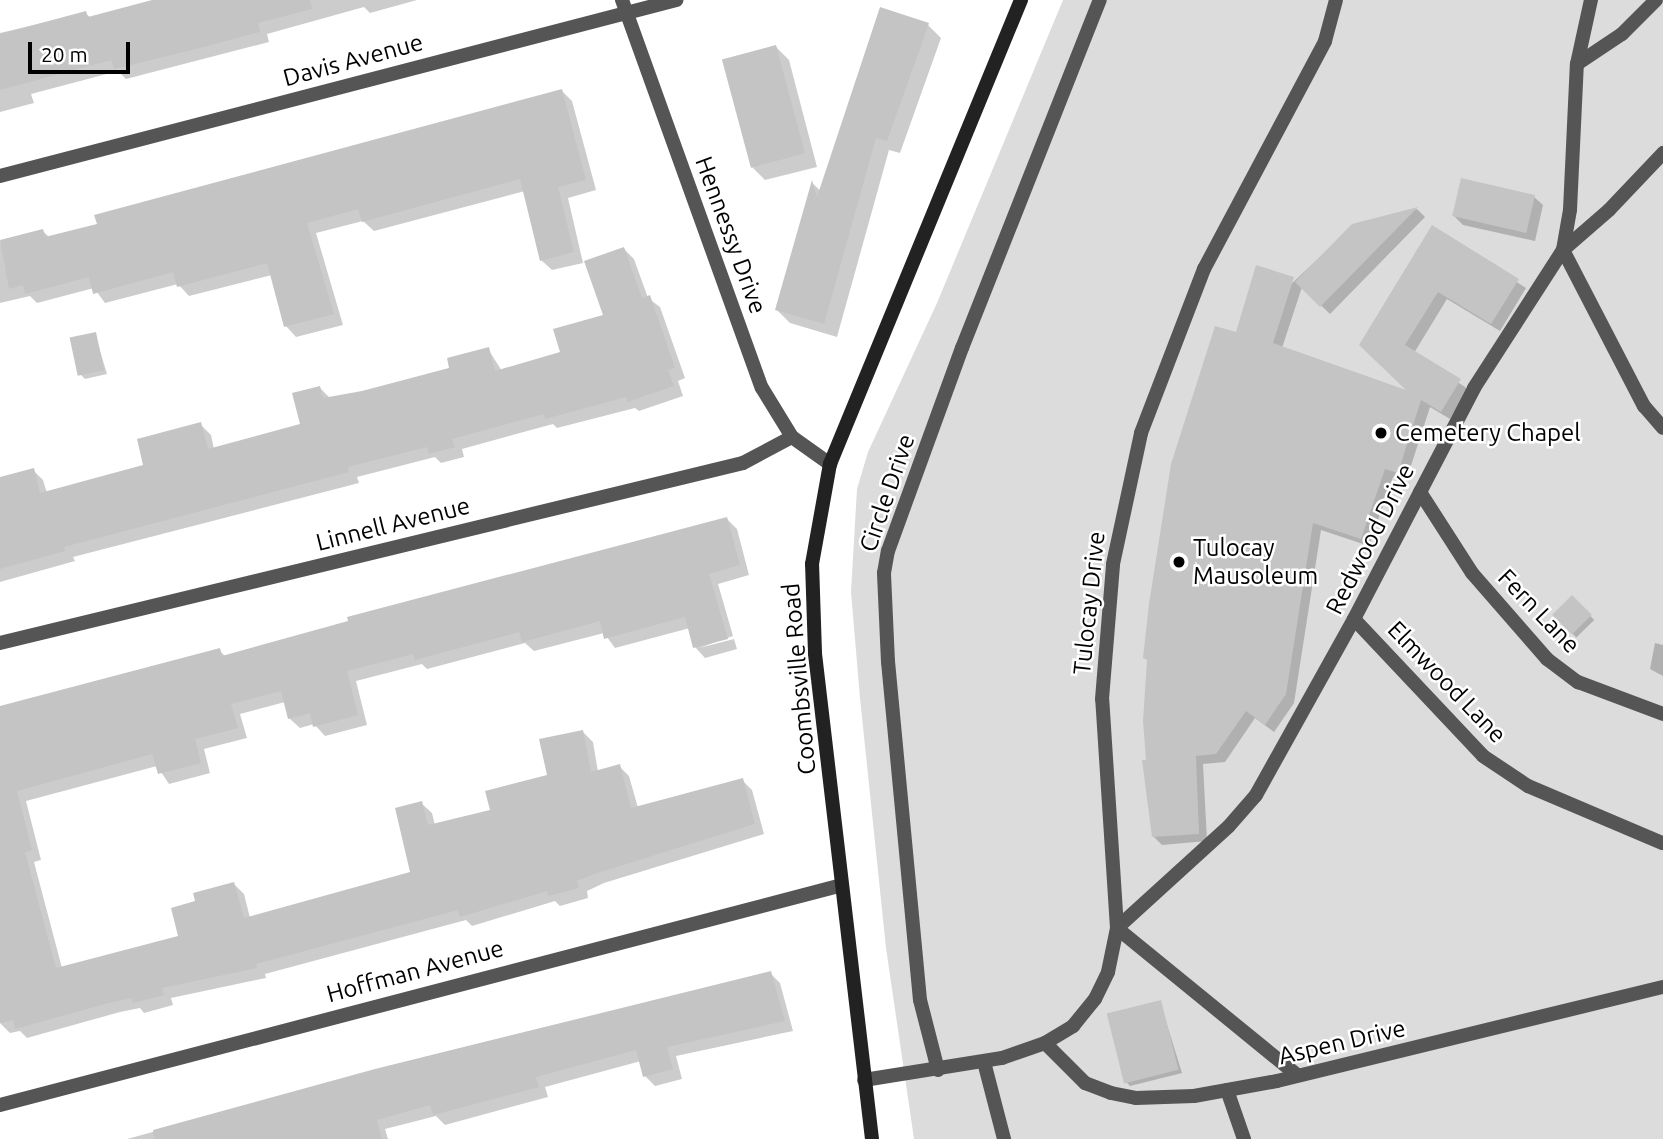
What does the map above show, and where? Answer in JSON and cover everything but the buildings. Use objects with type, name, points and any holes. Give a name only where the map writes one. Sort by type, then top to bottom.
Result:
[{"type":"street","name":"Davis Avenue","points":[[0,176],[624,6],[676,0]]},
{"type":"street","name":"Coombsville Road","points":[[872,1139],[815,653],[812,564],[830,464],[1021,0]]},
{"type":"street","name":"Circle Drive","points":[[938,1070],[920,1000],[888,662],[884,573],[888,551],[962,348],[1100,0]]},
{"type":"street","name":"Tulocay Drive","points":[[864,1080],[984,1062],[1045,1043],[1073,1026],[1095,999],[1108,972],[1117,928],[1102,699],[1113,564],[1135,459],[1171,347],[1199,280],[1325,41],[1335,0]]},
{"type":"street","name":"Redwood Drive","points":[[1117,928],[1228,826],[1256,795],[1354,620],[1474,388],[1563,250],[1570,210],[1577,64],[1591,0]]},
{"type":"street","points":[[1577,64],[1622,34],[1656,0]]},
{"type":"street","name":"Hennessy Drive","points":[[624,6],[762,388],[792,437],[830,464]]},
{"type":"street","points":[[1663,153],[1609,210],[1563,250],[1644,406],[1663,428]]},
{"type":"street","name":"Linnell Avenue","points":[[0,643],[743,463],[792,437]]},
{"type":"street","name":"Fern Lane","points":[[1420,492],[1472,573],[1547,659],[1578,682],[1663,714]]},
{"type":"street","name":"Elmwood Lane","points":[[1354,620],[1483,756],[1528,786],[1663,841]]},
{"type":"street","points":[[1663,841],[1663,856]]},
{"type":"street","name":"Hoffman Avenue","points":[[0,1105],[842,885]]},
{"type":"street","points":[[1117,928],[1297,1075]]},
{"type":"street","name":"Aspen Drive","points":[[1045,1043],[1085,1083],[1111,1093],[1136,1098],[1194,1096],[1297,1075],[1663,987]]},
{"type":"street","points":[[984,1062],[1004,1139]]},
{"type":"street","points":[[1227,1090],[1244,1139]]},
{"type":"shaded area","points":[[1063,0],[1663,0],[1663,1139],[914,1139],[886,948],[860,698],[851,592],[857,489],[868,452],[937,303]]},
{"type":"place","name":"Cemetery Chapel","points":[[1381,433]]},
{"type":"place","name":"Tulocay Mausoleum","points":[[1179,562]]}]
